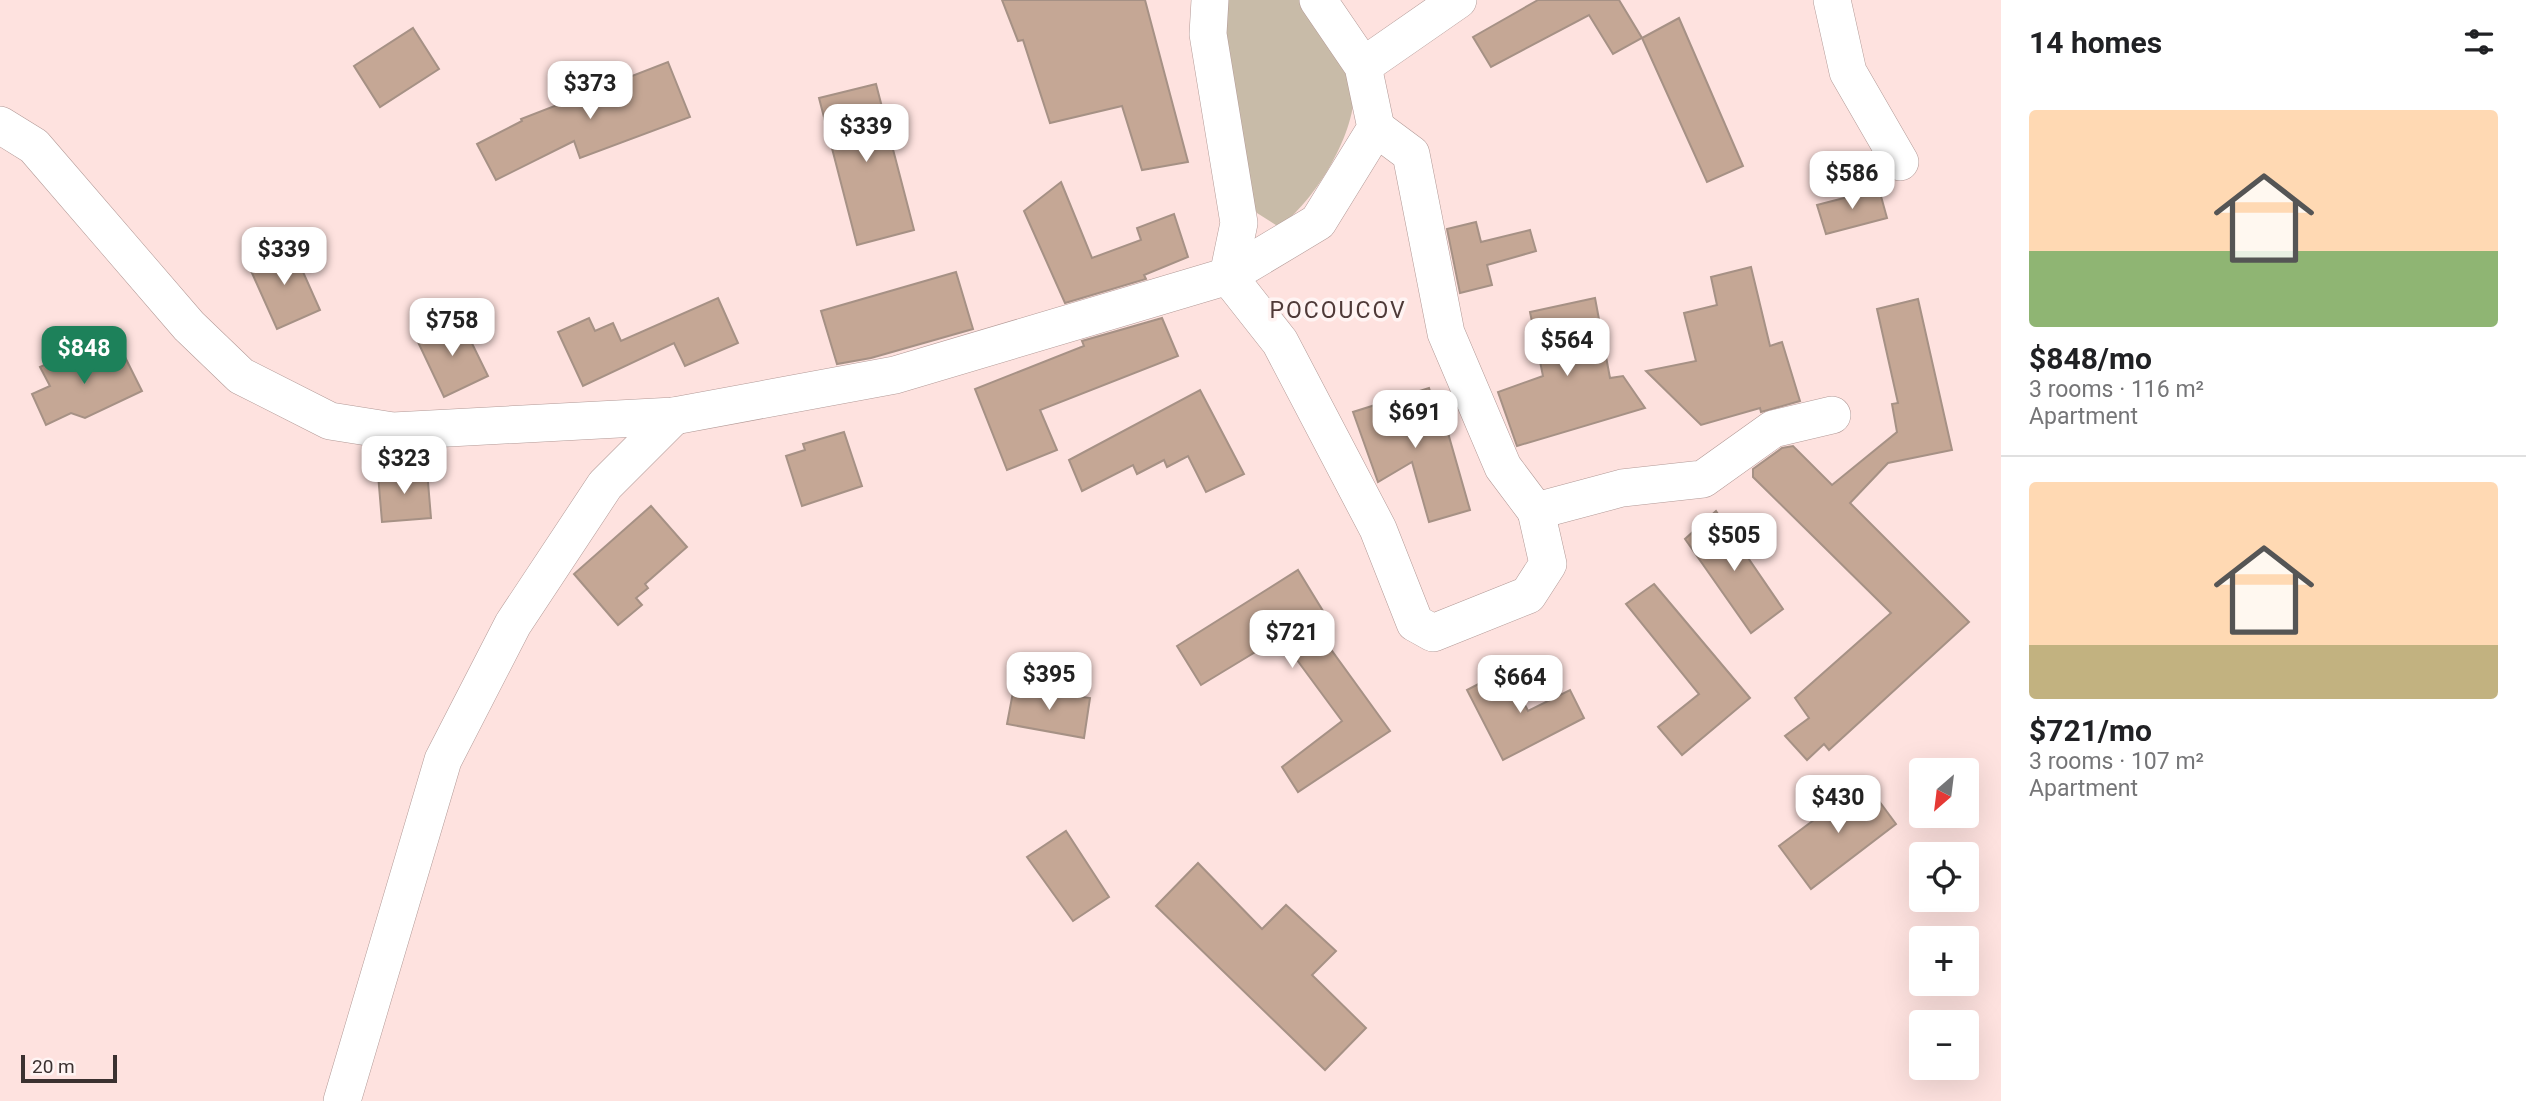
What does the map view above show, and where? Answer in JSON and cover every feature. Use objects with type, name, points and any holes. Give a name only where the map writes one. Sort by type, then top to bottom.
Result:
[{"type":"street","points":[[1210,0],[1208,34],[1239,223],[1228,276],[1280,342],[1378,529],[1415,624],[1433,633],[1528,595],[1548,564],[1536,511],[1503,467],[1446,333],[1411,154],[1377,128],[1363,66],[1318,0]]},
{"type":"street","points":[[1363,66],[1458,0]]},
{"type":"street","points":[[1832,0],[1848,72],[1900,162]]},
{"type":"street","points":[[0,125],[34,146],[189,326],[241,376],[330,421],[393,431],[674,416],[894,375],[1228,276],[1318,222],[1377,128]]},
{"type":"street","points":[[1536,511],[1622,488],[1703,479],[1773,429],[1832,415]]},
{"type":"street","points":[[342,1101],[443,760],[513,624],[605,485],[674,416]]},
{"type":"shaded area","points":[[1210,0],[1300,0],[1351,69],[1354,88],[1352,110],[1336,156],[1309,198],[1279,227],[1257,213],[1242,185]]},
{"type":"building","points":[[1002,0],[1145,0],[1188,162],[1142,170],[1122,106],[1050,123],[1023,40],[1018,41]]},
{"type":"building","points":[[1538,0],[1619,0],[1642,38],[1613,54],[1589,15],[1491,67],[1473,37]]},
{"type":"building","points":[[1679,18],[1743,166],[1707,182],[1642,38]]},
{"type":"building","points":[[413,28],[439,69],[380,107],[354,66]]},
{"type":"building","points":[[668,62],[690,117],[580,158],[574,141],[496,180],[477,144],[522,121],[521,119]]},
{"type":"building","points":[[876,84],[914,230],[857,245],[819,98]]},
{"type":"building","points":[[1061,182],[1092,258],[1141,240],[1137,228],[1174,214],[1188,257],[1144,275],[1146,279],[1065,303],[1024,211]]},
{"type":"building","points":[[1879,189],[1887,218],[1826,234],[1817,205]]},
{"type":"building","points":[[1476,222],[1481,242],[1530,230],[1536,251],[1487,265],[1492,285],[1460,293],[1447,229]]},
{"type":"building","points":[[291,245],[320,310],[277,329],[248,264]]},
{"type":"building","points":[[1751,267],[1770,346],[1782,342],[1800,401],[1761,412],[1760,408],[1701,425],[1646,371],[1696,361],[1684,313],[1717,305],[1711,277]]},
{"type":"building","points":[[956,272],[973,329],[871,358],[837,364],[821,311]]},
{"type":"building","points":[[718,298],[738,343],[685,366],[674,343],[583,386],[558,332],[589,318],[595,331],[613,323],[621,341]]},
{"type":"building","points":[[1595,298],[1610,378],[1623,376],[1645,408],[1517,446],[1498,392],[1543,376],[1530,312]]},
{"type":"building","points":[[1918,299],[1952,450],[1888,463],[1850,503],[1969,622],[1829,750],[1824,744],[1807,760],[1785,736],[1809,718],[1795,698],[1891,613],[1753,477],[1753,469],[1782,448],[1793,446],[1832,485],[1897,432],[1892,404],[1898,403],[1877,309]]},
{"type":"building","points":[[1162,318],[1178,356],[1040,410],[1057,450],[1007,470],[975,389],[1084,346],[1082,341]]},
{"type":"building","points":[[460,319],[488,376],[444,397],[417,340]]},
{"type":"building","points":[[81,348],[88,365],[122,351],[142,391],[85,418],[71,413],[46,425],[32,394],[50,386],[40,367]]},
{"type":"building","points":[[1429,388],[1437,413],[1442,412],[1470,510],[1429,522],[1412,462],[1378,482],[1353,412]]},
{"type":"building","points":[[1200,390],[1244,474],[1206,492],[1188,456],[1167,467],[1164,460],[1137,474],[1133,465],[1082,491],[1069,460]]},
{"type":"building","points":[[844,432],[862,486],[802,506],[786,456],[805,450],[803,444]]},
{"type":"building","points":[[427,470],[431,518],[382,522],[378,474]]},
{"type":"building","points":[[651,506],[687,547],[645,584],[648,588],[636,598],[642,605],[618,625],[574,574]]},
{"type":"building","points":[[1716,511],[1783,609],[1751,633],[1685,539]]},
{"type":"building","points":[[1298,570],[1323,611],[1309,619],[1390,731],[1298,792],[1282,767],[1342,721],[1280,637],[1201,685],[1177,646]]},
{"type":"building","points":[[1654,584],[1750,698],[1682,755],[1658,727],[1699,694],[1626,604]]},
{"type":"building","points":[[1507,669],[1528,711],[1570,690],[1584,718],[1503,760],[1467,690]]},
{"type":"building","points":[[1014,687],[1090,698],[1084,738],[1007,724]]},
{"type":"building","points":[[1865,782],[1896,824],[1811,889],[1779,846]]},
{"type":"building","points":[[1066,831],[1109,897],[1073,921],[1027,857]]},
{"type":"building","points":[[1198,863],[1262,929],[1286,905],[1336,951],[1312,975],[1366,1028],[1325,1070],[1156,906]]},
{"type":"district","name":"POCOUCOV","points":[[1338,310]]}]
